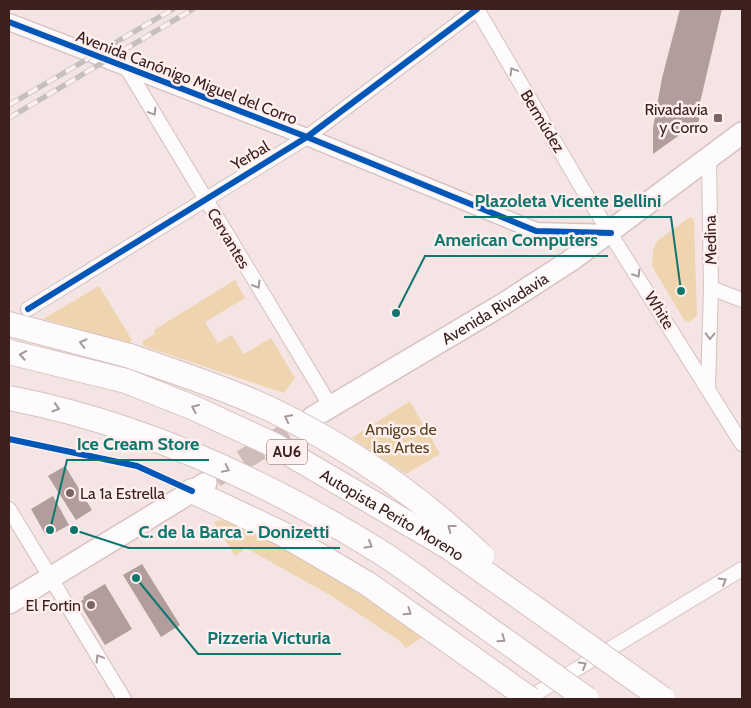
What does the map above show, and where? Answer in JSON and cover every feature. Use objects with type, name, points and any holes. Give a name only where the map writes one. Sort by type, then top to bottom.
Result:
[{"type":"highway","points":[[9,324],[130,356],[237,394],[289,418],[352,455],[460,535],[538,609]]},
{"type":"highway","name":"Autopista Perito Moreno","points":[[9,352],[126,381],[194,408],[276,446],[450,548],[663,699]]},
{"type":"highway","name":"AU6","points":[[9,398],[51,406],[158,441],[209,460],[299,505],[379,551],[587,699]]},
{"type":"highway","points":[[199,487],[368,584],[528,699]]},
{"type":"main road","name":"Avenida Rivadavia","points":[[322,412],[505,303],[611,233],[742,133]]},
{"type":"main road","points":[[9,603],[199,487]]},
{"type":"street","name":"Yerbal","points":[[28,309],[307,136],[477,9]]},
{"type":"street","name":"Bermúdez","points":[[477,9],[611,233]]},
{"type":"street","name":"Avenida Canónigo Miguel del Corro","points":[[9,22],[128,70],[307,136],[536,231],[611,233]]},
{"type":"street","name":"Cervantes","points":[[128,70],[205,199],[322,412]]},
{"type":"street","name":"Medina","points":[[710,158],[711,288],[742,300]]},
{"type":"street","name":"White","points":[[611,233],[708,386],[742,444]]},
{"type":"street","points":[[708,386],[711,288]]},
{"type":"street","points":[[9,509],[124,699]]},
{"type":"street","points":[[528,699],[742,569]]},
{"type":"green space","points":[[690,217],[694,219],[697,316],[689,322],[684,320],[652,266],[653,250],[657,241]]},
{"type":"green space","points":[[235,280],[245,298],[205,322],[218,343],[232,335],[244,354],[271,338],[295,378],[284,393],[143,346],[143,341],[155,334],[154,330]]},
{"type":"green space","points":[[99,286],[132,340],[130,344],[43,319]]},
{"type":"green space","name":"Amigos de las Artes","points":[[410,401],[440,454],[406,474],[352,438]]},
{"type":"green space","points":[[223,520],[229,523],[231,521],[296,551],[426,635],[406,648],[400,641],[330,595],[246,548],[235,556],[214,522]]},
{"type":"building","points":[[680,9],[722,9],[699,107],[699,121],[653,154],[653,128],[662,78]]},
{"type":"building","name":"La 1a Estrella","points":[[65,466],[92,510],[76,520],[48,476]]},
{"type":"building","points":[[53,496],[69,525],[51,535],[45,534],[31,509]]},
{"type":"building","points":[[142,564],[180,625],[161,637],[123,575]]},
{"type":"building","points":[[105,584],[132,629],[105,645],[81,606],[83,605],[81,601],[84,599],[83,597]]},
{"type":"tunnel","points":[[215,477],[313,417]]},
{"type":"railway","points":[[9,105],[173,9]]},
{"type":"railway","points":[[9,118],[193,9]]},
{"type":"cycle path","points":[[28,309],[307,137],[477,9]]},
{"type":"cycle path","points":[[9,22],[307,137],[536,231],[611,233]]},
{"type":"cycle path","points":[[9,439],[137,466],[192,491]]},
{"type":"place","name":"Rivadavia y Corro","points":[[718,118]]},
{"type":"place","name":"Plazoleta Vicente Bellini","points":[[681,291]]},
{"type":"place","name":"American Computers","points":[[396,313]]},
{"type":"place","name":"La 1a Estrella","points":[[70,493]]},
{"type":"place","name":"Ice Cream Store","points":[[50,530]]},
{"type":"place","name":"C. de la Barca - Donizetti","points":[[74,530]]},
{"type":"place","name":"Pizzeria Victuria","points":[[136,578]]},
{"type":"place","name":"El Fortin","points":[[91,605]]}]
